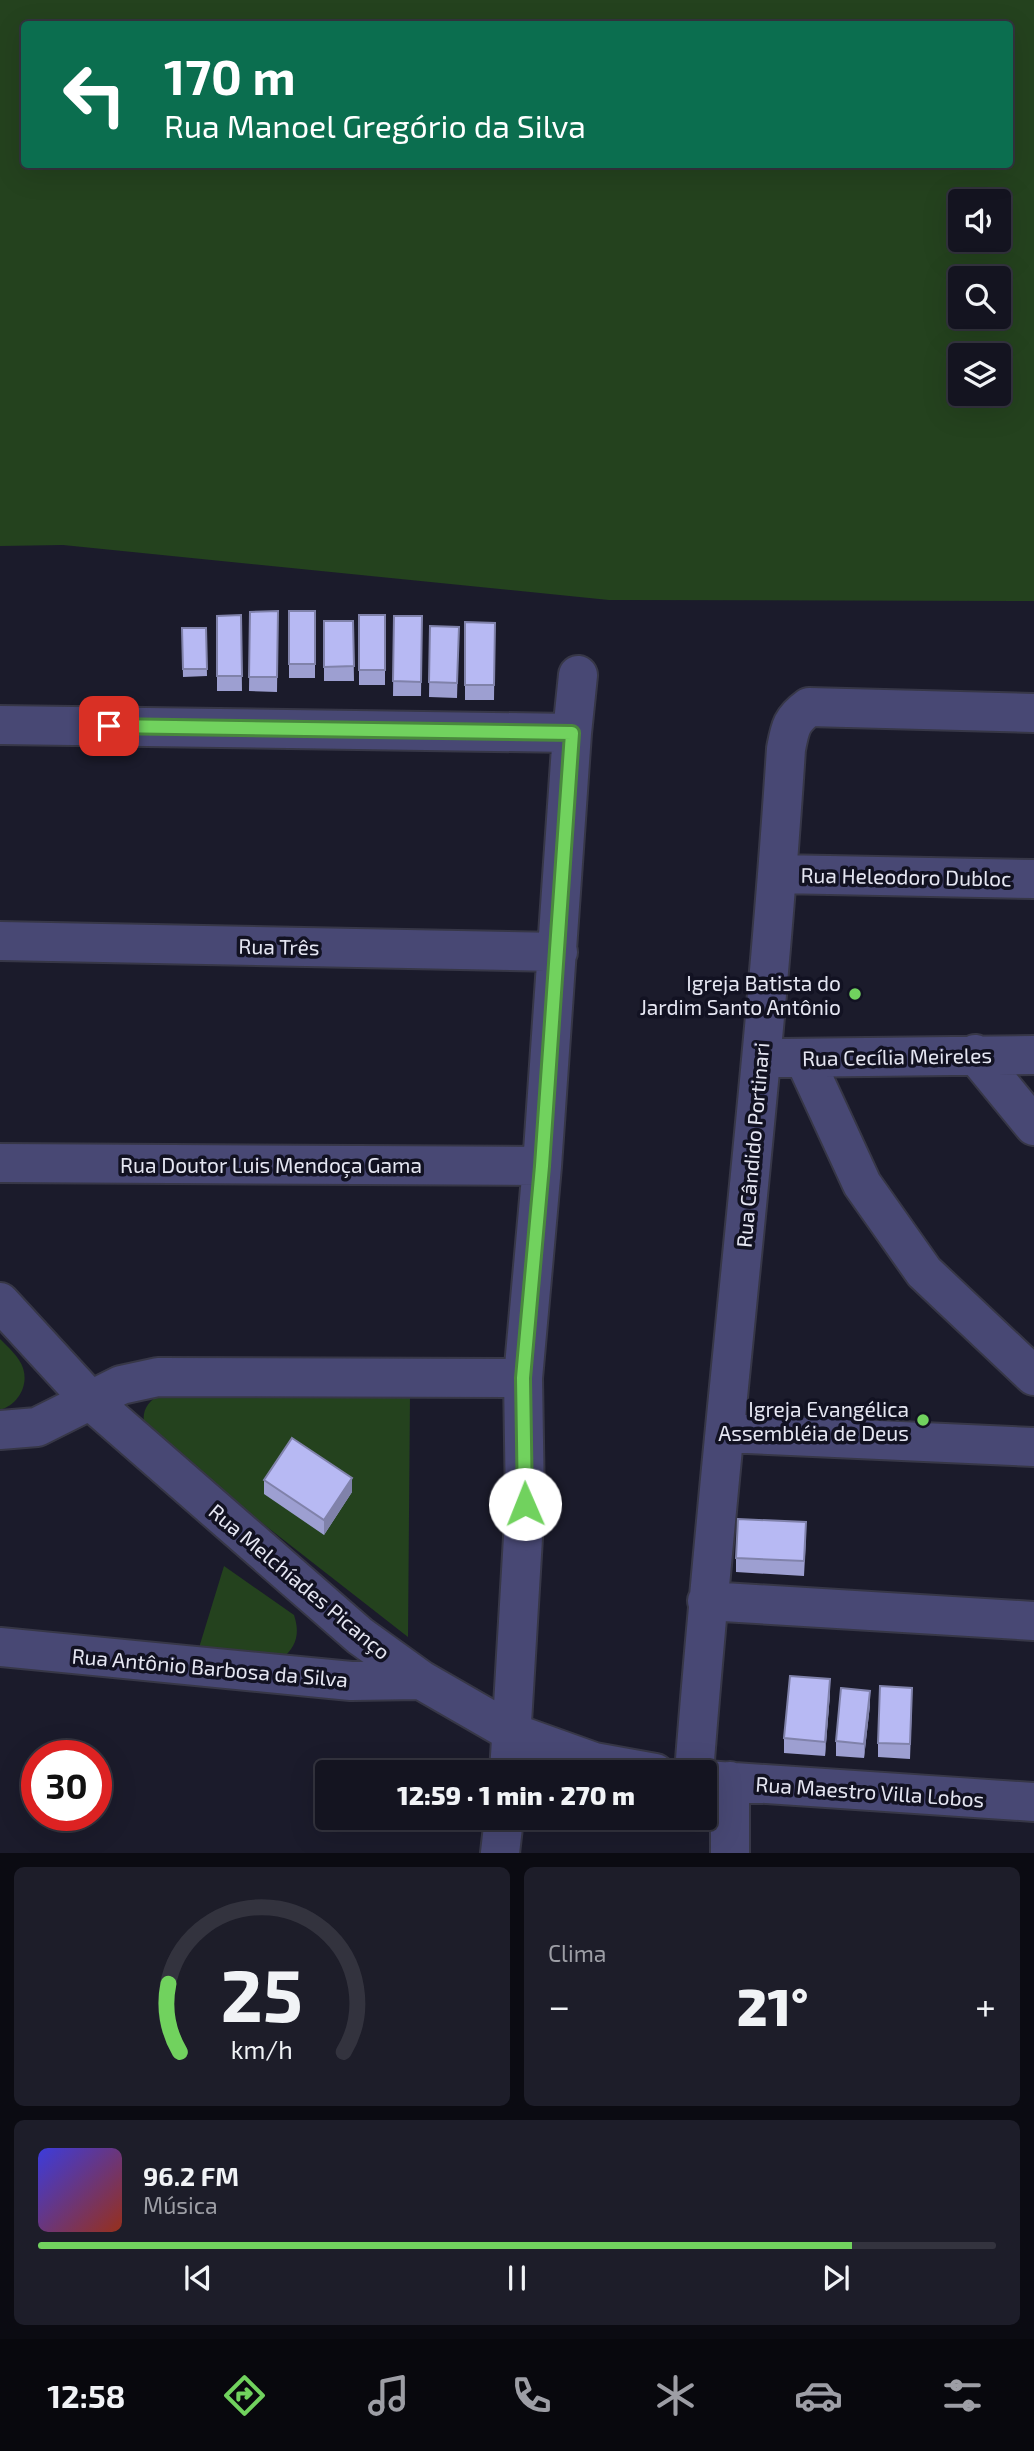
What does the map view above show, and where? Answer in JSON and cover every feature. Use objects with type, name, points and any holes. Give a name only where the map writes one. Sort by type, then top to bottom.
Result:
[{"type":"street","points":[[510,1760],[525,1504],[523,1378],[542,1166],[578,675]]},
{"type":"street","name":"Rua Cândido Portinari","points":[[710,1760],[707,1601],[790,729],[796,716],[809,707],[1034,713]]},
{"type":"street","points":[[0,725],[572,733]]},
{"type":"street","name":"Rua Heleodoro Dubloc","points":[[778,874],[1034,879]]},
{"type":"street","name":"Rua Três","points":[[0,941],[558,952]]},
{"type":"street","points":[[975,1054],[1034,1126]]},
{"type":"street","name":"Rua Cecília Meireles","points":[[760,1059],[1034,1055]]},
{"type":"street","points":[[804,1058],[862,1184],[924,1272],[1034,1376]]},
{"type":"street","name":"Rua Doutor Luis Mendoça Gama","points":[[0,1163],[542,1166]]},
{"type":"street","name":"Rua Melchíades Picanço","points":[[0,1302],[91,1401],[360,1636],[421,1680],[513,1733],[588,1760]]},
{"type":"street","points":[[0,1430],[37,1427],[121,1385],[158,1377],[523,1378]]},
{"type":"street","points":[[725,1433],[1034,1447]]},
{"type":"street","points":[[707,1601],[1034,1621]]},
{"type":"street","name":"Rua Antônio Barbosa da Silva","points":[[0,1647],[351,1681],[421,1680]]},
{"type":"street","name":"Rua Maestro Villa Lobos","points":[[717,1779],[1034,1802]]},
{"type":"street","name":"Rua Cândido Portinari","points":[[717,1804],[730,1853]]},
{"type":"street","points":[[500,1853],[503,1830]]},
{"type":"green space","points":[[0,0],[1034,0],[1034,601],[609,600],[63,545],[0,546]]},
{"type":"green space","points":[[0,1339],[23,1367],[24,1383],[19,1397],[0,1410]]},
{"type":"green space","points":[[162,1394],[410,1394],[408,1637],[148,1434],[144,1422],[145,1411],[151,1401]]},
{"type":"green space","points":[[224,1566],[294,1615],[296,1639],[291,1650],[281,1659],[198,1651]]},
{"type":"building","points":[[278,611],[277,677],[249,677],[250,612]]},
{"type":"building","points":[[289,611],[315,611],[315,664],[289,664]]},
{"type":"building","points":[[241,615],[242,676],[217,676],[217,616]]},
{"type":"building","points":[[359,615],[385,615],[385,670],[359,670]]},
{"type":"building","points":[[394,616],[422,616],[421,682],[393,681]]},
{"type":"building","points":[[324,621],[353,621],[354,666],[324,667]]},
{"type":"building","points":[[465,622],[495,623],[494,685],[465,685]]},
{"type":"building","points":[[430,626],[459,627],[457,683],[429,682]]},
{"type":"building","points":[[182,628],[206,628],[207,669],[183,669]]},
{"type":"building","points":[[292,1438],[352,1478],[324,1520],[264,1480]]},
{"type":"building","points":[[738,1519],[806,1522],[804,1561],[736,1558]]},
{"type":"building","points":[[790,1676],[830,1679],[825,1742],[784,1738]]},
{"type":"building","points":[[880,1686],[912,1688],[910,1744],[878,1743]]},
{"type":"building","points":[[841,1688],[870,1691],[864,1744],[836,1741]]},
{"type":"place","name":"Igreja Batista do Jardim Santo Antônio","points":[[855,994]]},
{"type":"place","name":"Igreja Evangélica Assembléia de Deus","points":[[923,1420]]},
{"type":"route","points":[[109,726],[572,733],[542,1166],[523,1378],[525,1504]]}]
